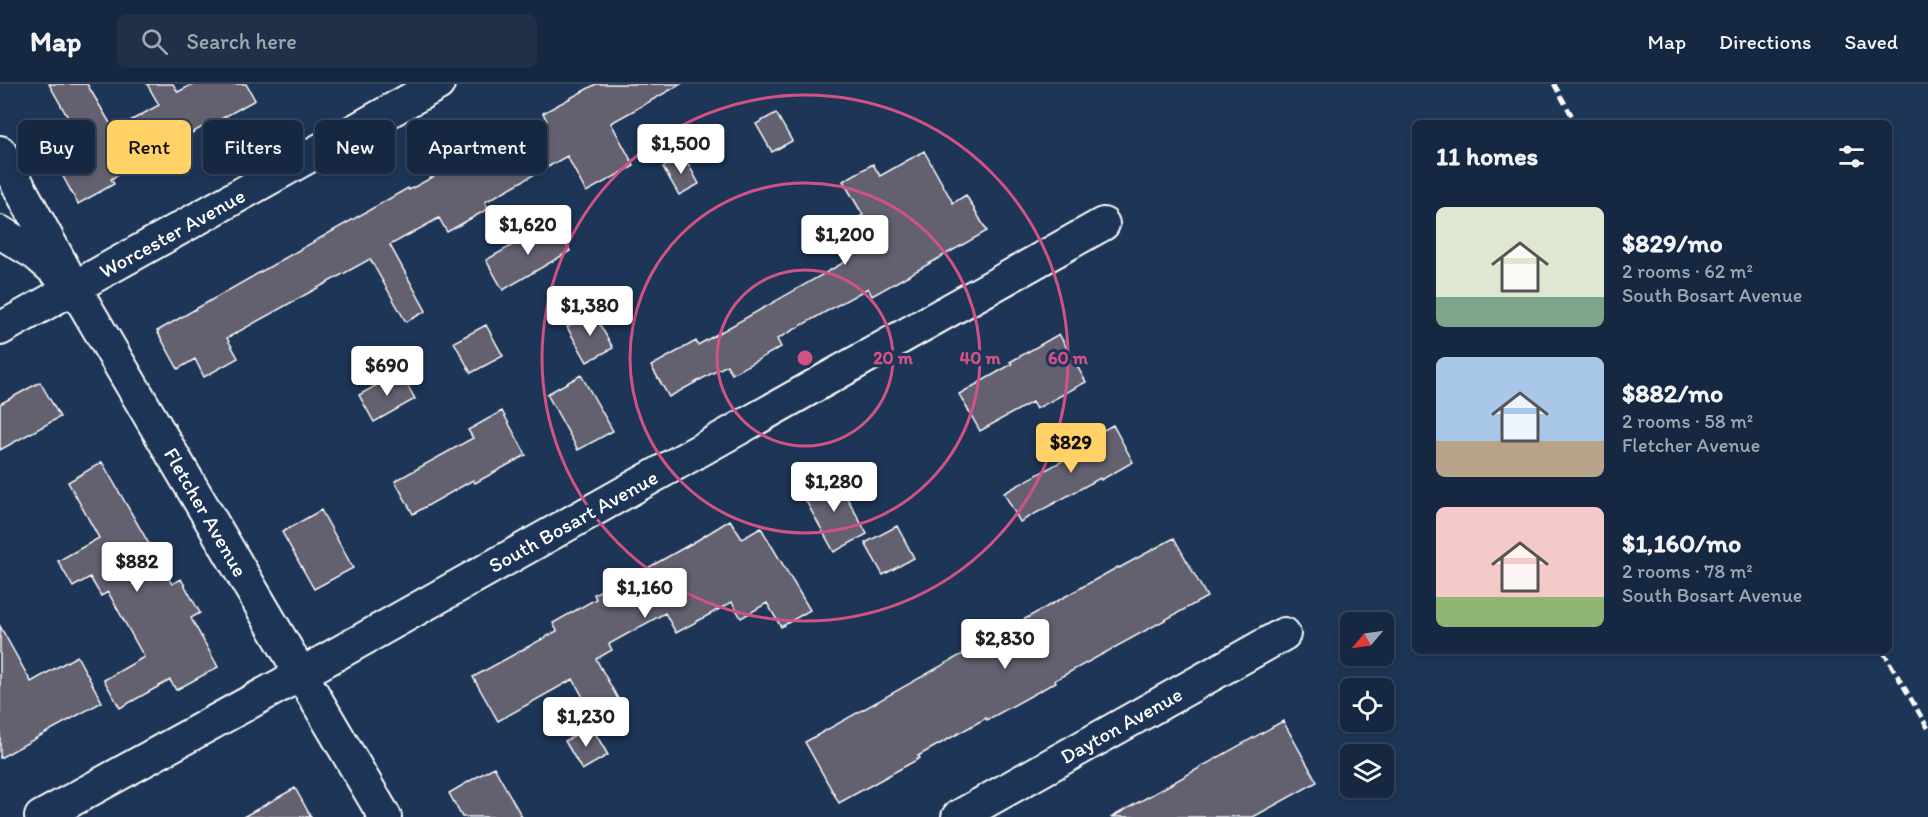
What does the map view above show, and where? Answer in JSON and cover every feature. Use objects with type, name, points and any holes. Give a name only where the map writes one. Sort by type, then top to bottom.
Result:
[{"type":"street","name":"Worcester Avenue","points":[[0,329],[438,84]]},
{"type":"street","points":[[0,152],[74,287]]},
{"type":"street","name":"South Bosart Avenue","points":[[42,817],[1103,224]]},
{"type":"street","name":"Fletcher Avenue","points":[[0,232],[36,254],[74,287],[385,817]]},
{"type":"street","name":"Dayton Avenue","points":[[958,817],[1284,634]]},
{"type":"building","points":[[49,84],[87,84],[108,120],[107,174],[120,174],[111,179],[114,184],[78,204],[62,174],[95,174],[95,120],[69,120]]},
{"type":"building","points":[[147,84],[173,84],[178,92],[193,84],[246,84],[255,100],[219,120],[203,120],[203,127],[191,133],[191,120],[132,120],[159,105]]},
{"type":"building","points":[[596,84],[681,84],[611,123],[634,166],[586,192],[567,156],[547,167],[547,120],[543,113]]},
{"type":"building","points":[[776,113],[792,141],[772,152],[756,124]]},
{"type":"building","points":[[924,151],[953,203],[966,195],[987,231],[872,296],[868,288],[777,339],[781,347],[732,374],[727,365],[669,397],[651,366],[696,341],[698,345],[850,259],[834,231],[863,215],[843,181],[873,164],[880,176]]},
{"type":"building","points":[[684,156],[699,184],[679,195],[663,167]]},
{"type":"building","points":[[438,174],[535,174],[485,202],[488,209],[447,232],[439,218],[390,245],[426,311],[406,322],[370,259],[227,338],[238,358],[204,377],[195,359],[178,369],[157,331],[408,188],[409,190]]},
{"type":"building","points":[[554,222],[570,251],[503,290],[486,260]]},
{"type":"building","points":[[593,312],[613,348],[587,362],[567,327]]},
{"type":"building","points":[[486,325],[503,356],[471,373],[454,342]]},
{"type":"building","points":[[1059,334],[1086,382],[1036,409],[1032,402],[980,431],[959,394]]},
{"type":"building","points":[[400,372],[415,399],[374,422],[359,395]]},
{"type":"building","points":[[581,375],[613,431],[578,450],[547,394]]},
{"type":"building","points":[[40,382],[60,417],[0,450],[0,404]]},
{"type":"building","points":[[502,411],[526,455],[475,483],[473,480],[413,514],[395,481],[473,438],[468,430]]},
{"type":"building","points":[[1113,425],[1133,462],[1020,522],[1004,493],[1084,449],[1081,442]]},
{"type":"building","points":[[102,462],[172,584],[181,579],[200,613],[191,618],[218,667],[176,690],[170,680],[120,708],[104,680],[144,657],[108,592],[101,596],[90,577],[73,587],[58,561],[99,538],[68,482]]},
{"type":"building","points":[[834,474],[867,534],[834,552],[801,492]]},
{"type":"building","points":[[321,510],[353,568],[314,589],[282,532]]},
{"type":"building","points":[[730,520],[742,539],[761,528],[810,610],[781,627],[767,603],[741,618],[732,602],[676,633],[665,613],[609,644],[612,650],[596,659],[628,717],[602,732],[573,679],[498,721],[473,677],[557,631],[553,623],[596,599],[594,594],[629,575],[630,578]]},
{"type":"building","points":[[897,526],[914,558],[883,575],[865,543]]},
{"type":"building","points":[[1174,538],[1207,597],[918,756],[920,758],[839,803],[805,742]]},
{"type":"building","points":[[0,626],[31,682],[77,656],[102,702],[0,758]]},
{"type":"building","points":[[1283,721],[1317,782],[1253,817],[1112,817]]},
{"type":"building","points":[[591,726],[608,755],[582,770],[565,741]]},
{"type":"building","points":[[494,767],[522,817],[462,817],[449,793]]},
{"type":"building","points":[[295,788],[311,817],[243,817]]},
{"type":"railway","points":[[1554,84],[1574,120]]},
{"type":"railway","points":[[1885,654],[1928,728]]}]
